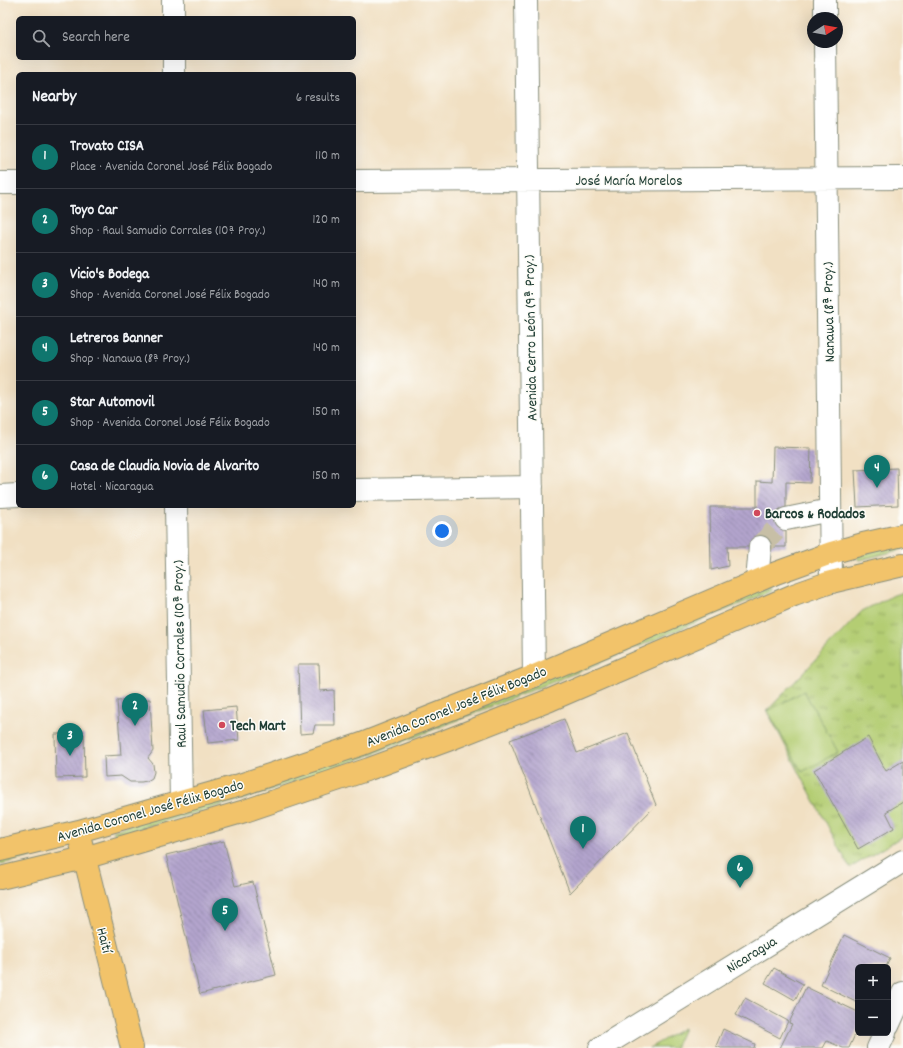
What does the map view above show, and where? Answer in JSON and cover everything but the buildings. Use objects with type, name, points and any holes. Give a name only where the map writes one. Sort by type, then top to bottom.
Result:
[{"type":"main road","name":"Avenida Coronel José Félix Bogado","points":[[0,850],[79,831],[237,786],[362,744],[534,676],[757,581],[831,553],[903,535]]},
{"type":"main road","name":"Avenida Coronel José Félix Bogado","points":[[0,878],[84,858],[244,811],[369,769],[550,700],[794,595],[831,582],[903,565]]},
{"type":"main road","name":"Haití","points":[[79,831],[84,858],[132,1048]]},
{"type":"street","points":[[173,0],[173,16]]},
{"type":"street","name":"Avenida Cerro León (9ª Proy.)","points":[[526,0],[534,676]]},
{"type":"street","points":[[825,0],[825,12]]},
{"type":"street","name":"Nanawa (8ª Proy.)","points":[[825,48],[831,582]]},
{"type":"street","points":[[174,60],[174,72]]},
{"type":"street","name":"José María Morelos","points":[[356,181],[903,178]]},
{"type":"street","points":[[0,183],[16,183]]},
{"type":"street","points":[[356,490],[532,487]]},
{"type":"street","points":[[0,496],[16,495]]},
{"type":"street","name":"Raul Samudio Corrales (10ª Proy.)","points":[[176,508],[182,802]]},
{"type":"street","points":[[786,519],[830,510]]},
{"type":"street","points":[[757,581],[760,547]]},
{"type":"street","name":"Nicaragua","points":[[600,1048],[903,861]]},
{"type":"street","points":[[891,1019],[903,993]]},
{"type":"street","points":[[878,1048],[884,1036]]},
{"type":"green space","points":[[903,542],[903,549],[860,560],[856,556]]},
{"type":"green space","points":[[771,586],[771,591],[585,669],[362,758],[247,798],[117,835],[113,831]]},
{"type":"green space","points":[[903,592],[903,836],[850,868],[767,711],[862,611]]},
{"type":"green space","points":[[804,691],[838,752],[802,772],[768,711]]},
{"type":"green space","points":[[64,846],[63,849],[0,864],[0,857]]},
{"type":"green space","points":[[684,1028],[675,1048],[649,1048]]},
{"type":"tunnel","points":[[760,547],[786,519]]},
{"type":"place","name":"Letreros Banner","points":[[877,488]]},
{"type":"place","name":"Barcos & Rodados","points":[[757,513]]},
{"type":"place","name":"Tech Mart","points":[[222,725]]},
{"type":"place","name":"Toyo Car","points":[[135,726]]},
{"type":"place","name":"Vicio's Bodega","points":[[70,756]]},
{"type":"place","name":"Trovato CISA","points":[[583,849]]},
{"type":"place","name":"Casa de Claudia Novia de Alvarito","points":[[740,888]]},
{"type":"place","name":"Star Automovil","points":[[225,931]]}]
